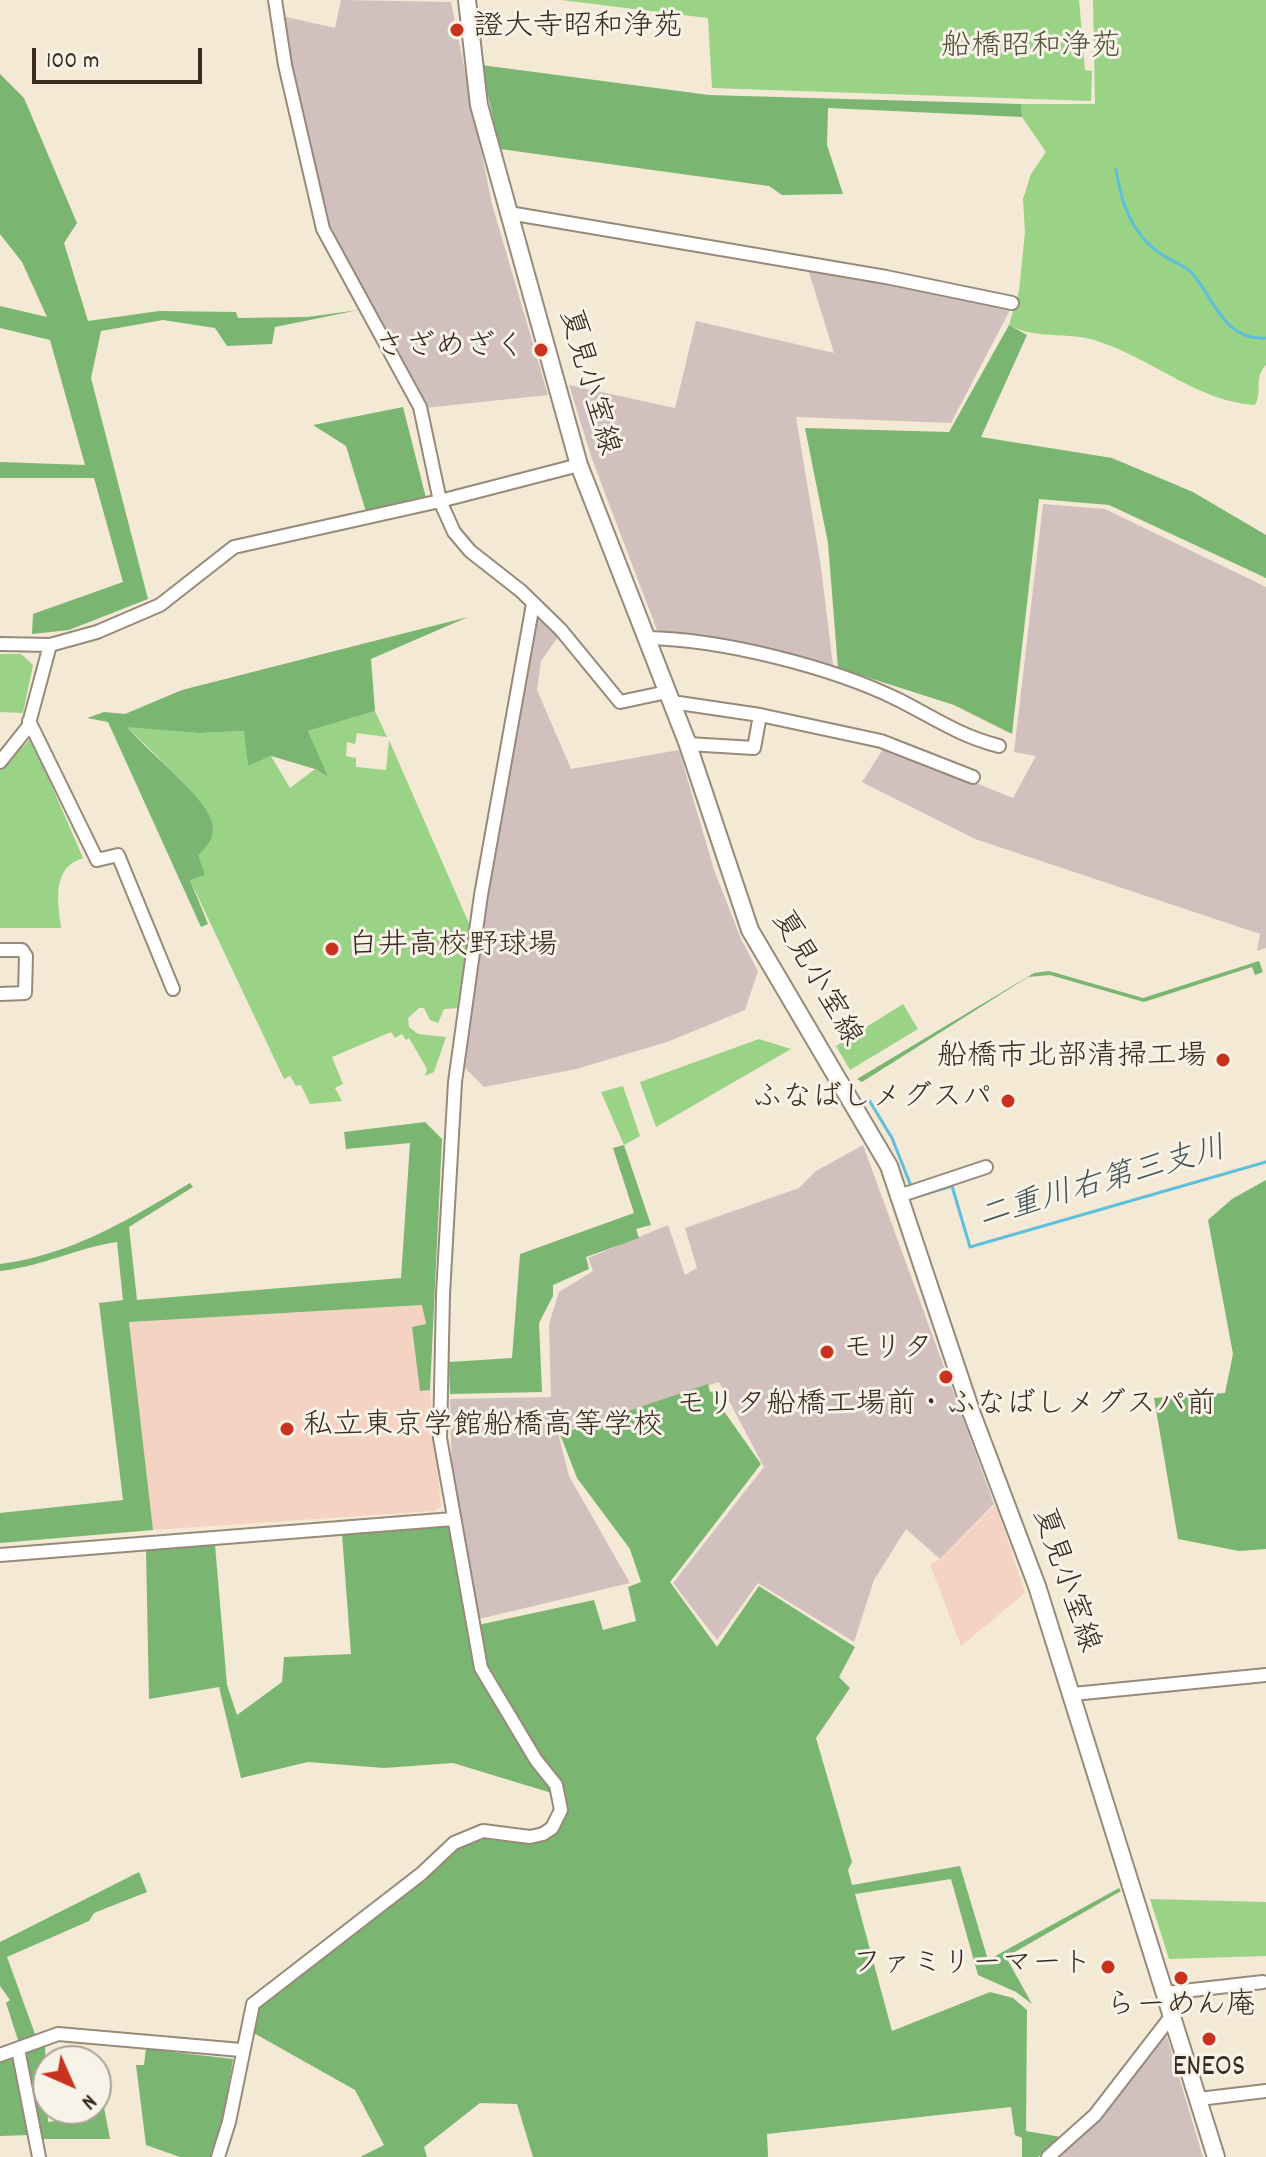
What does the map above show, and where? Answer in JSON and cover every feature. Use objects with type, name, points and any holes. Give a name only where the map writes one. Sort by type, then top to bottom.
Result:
[{"type":"main road","name":"夏見小室線","points":[[467,0],[479,105],[579,465],[688,744],[750,930],[790,1003],[879,1145],[899,1196],[972,1414],[1023,1548],[1073,1694],[1216,2157]]},
{"type":"street","points":[[275,0],[285,65],[323,229],[420,407],[440,501],[460,540],[561,630],[620,702],[669,697],[760,715],[881,741],[973,777]]},
{"type":"street","points":[[509,213],[886,277],[1012,303]]},
{"type":"street","points":[[0,644],[50,645],[75,641],[151,610],[234,547],[440,501],[579,465]]},
{"type":"street","points":[[218,2157],[229,2122],[241,2050],[253,2004],[421,1874],[454,1843],[483,1831],[530,1837],[543,1834],[557,1820],[561,1798],[556,1785],[536,1760],[481,1668],[440,1438],[443,1294],[454,1093],[481,895],[533,604]]},
{"type":"street","points":[[646,638],[677,639],[840,675],[899,700],[962,736],[999,746]]},
{"type":"street","points":[[0,762],[23,737],[50,645]]},
{"type":"street","points":[[688,744],[754,748],[760,715]]},
{"type":"street","points":[[29,721],[97,860],[118,855],[173,989]]},
{"type":"street","points":[[0,950],[22,950],[26,956],[25,993],[0,994]]},
{"type":"street","points":[[899,1196],[986,1167]]},
{"type":"street","points":[[0,1555],[453,1519]]},
{"type":"street","points":[[1073,1694],[1266,1675]]},
{"type":"street","points":[[1166,1993],[1263,1982]]},
{"type":"street","points":[[1048,2157],[1095,2115],[1173,2014]]},
{"type":"street","points":[[0,2055],[58,2034],[241,2050]]},
{"type":"street","points":[[18,2049],[39,2157]]},
{"type":"street","points":[[1199,2099],[1266,2091]]},
{"type":"shaded area","points":[[341,0],[451,2],[492,204],[548,395],[424,408],[327,220],[282,16],[335,28]]},
{"type":"shaded area","points":[[808,269],[1010,310],[951,423],[796,417],[821,567],[833,666],[657,630],[592,459],[569,385],[675,408],[696,321],[834,353]]},
{"type":"shaded area","points":[[1043,504],[1105,509],[1266,587],[1266,948],[1257,951],[1260,934],[975,839],[862,782],[885,746],[1013,798],[1036,756],[1014,752]]},
{"type":"shaded area","points":[[536,613],[560,634],[541,661],[537,690],[571,769],[679,750],[714,870],[741,939],[758,971],[745,1010],[667,1042],[576,1069],[484,1087],[463,1066],[486,896]]},
{"type":"shaded area","points":[[863,1145],[994,1504],[940,1559],[906,1529],[874,1580],[854,1642],[758,1583],[717,1640],[673,1583],[764,1467],[719,1382],[558,1433],[569,1476],[630,1583],[479,1619],[452,1481],[450,1399],[551,1397],[549,1324],[559,1292],[593,1271],[588,1258],[668,1225],[685,1275],[697,1268],[685,1228],[799,1188],[816,1171]]},
{"type":"shaded area","name":"私立東京学館船橋高等学校","points":[[423,1305],[426,1325],[412,1327],[420,1390],[430,1390],[441,1506],[435,1511],[153,1530],[129,1322]]},
{"type":"shaded area","points":[[996,1504],[1025,1593],[961,1646],[930,1564],[941,1559]]},
{"type":"shaded area","points":[[1163,2034],[1167,2037],[1203,2157],[1055,2157],[1086,2132]]},
{"type":"green space","name":"船橋昭和浄苑","points":[[561,0],[1079,0],[1085,70],[1092,71],[1091,101],[712,88],[708,18]]},
{"type":"green space","points":[[1093,0],[1266,0],[1266,365],[1260,375],[1255,405],[1214,396],[1097,341],[1019,330],[1009,325],[1019,291],[1025,232],[1023,199],[1031,174],[1046,152],[1022,117],[1021,104],[1095,104]]},
{"type":"green space","points":[[481,65],[709,95],[1021,104],[1022,117],[828,108],[827,145],[843,194],[782,195],[769,186],[500,149]]},
{"type":"green space","points":[[0,74],[24,98],[77,223],[64,243],[88,321],[159,311],[236,312],[238,318],[307,317],[359,310],[275,327],[272,344],[227,346],[215,328],[163,320],[101,331],[91,378],[148,599],[69,630],[32,634],[33,614],[123,582],[94,478],[0,478],[0,462],[85,465],[50,340],[0,328],[0,306],[47,317],[22,262],[0,234]]},
{"type":"green space","points":[[1009,325],[1027,335],[981,437],[1112,458],[1193,492],[1266,535],[1266,578],[1109,505],[1039,499],[1012,734],[954,705],[838,668],[828,543],[805,428],[949,432]]},
{"type":"green space","points":[[403,407],[426,498],[366,512],[346,446],[313,425]]},
{"type":"green space","points":[[468,617],[371,659],[375,711],[308,731],[328,777],[315,769],[271,756],[248,766],[244,731],[199,733],[127,727],[198,799],[212,822],[212,836],[198,855],[205,875],[190,880],[208,924],[201,927],[108,722],[87,718],[104,712],[125,714],[182,690]]},
{"type":"green space","points":[[0,654],[21,654],[33,665],[23,713],[0,712]]},
{"type":"green space","points":[[375,711],[387,737],[357,733],[355,744],[347,742],[346,756],[356,758],[356,767],[386,770],[389,740],[471,928],[459,1008],[444,1009],[438,1023],[430,1020],[424,1008],[419,1008],[408,1018],[409,1027],[418,1034],[446,1037],[434,1072],[425,1076],[427,1069],[409,1038],[406,1040],[402,1034],[395,1038],[391,1032],[332,1057],[343,1084],[335,1088],[342,1101],[310,1104],[301,1085],[296,1086],[290,1076],[284,1079],[190,880],[197,856],[212,834],[211,820],[192,792],[126,726],[199,733],[245,731],[248,766],[271,756],[290,788],[315,769],[326,776],[308,731]]},
{"type":"green space","points":[[31,738],[83,858],[66,869],[61,877],[58,897],[61,928],[0,928],[0,771]]},
{"type":"green space","points":[[1259,961],[1263,972],[1255,975],[1252,967],[1144,1002],[1050,975],[1028,977],[862,1082],[857,1079],[1034,973],[1049,971],[1143,998]]},
{"type":"green space","points":[[903,1004],[918,1029],[850,1070],[836,1046]]},
{"type":"green space","points":[[759,1039],[791,1049],[656,1127],[640,1082]]},
{"type":"green space","points":[[623,1086],[640,1136],[624,1145],[601,1092]]},
{"type":"green space","points":[[425,1122],[442,1139],[430,1390],[420,1391],[412,1327],[426,1324],[422,1305],[129,1322],[153,1530],[0,1543],[0,1513],[123,1500],[99,1303],[123,1300],[117,1242],[16,1269],[0,1271],[0,1264],[51,1253],[99,1234],[190,1183],[193,1187],[129,1227],[137,1300],[401,1278],[410,1143],[346,1149],[344,1132]]},
{"type":"green space","points":[[624,1145],[651,1225],[636,1229],[639,1238],[586,1257],[589,1269],[553,1285],[553,1296],[539,1323],[542,1392],[450,1394],[449,1362],[512,1358],[520,1254],[634,1213],[613,1148]]},
{"type":"green space","points":[[1266,1180],[1266,1549],[1239,1551],[1178,1539],[1154,1398],[1225,1393],[1233,1354],[1208,1220],[1232,1199]]},
{"type":"green space","points":[[708,1384],[710,1392],[716,1390],[721,1407],[761,1464],[670,1582],[717,1647],[759,1586],[855,1647],[839,1677],[850,1688],[816,1738],[852,1862],[848,1870],[852,1885],[960,1866],[988,1960],[1119,1888],[1121,1891],[1006,1957],[1032,2004],[1016,1992],[978,1975],[951,1879],[855,1894],[892,2031],[990,1992],[1013,1998],[1027,2010],[1026,2131],[1061,2137],[1038,2157],[1022,2157],[1022,2138],[1015,2135],[1011,2107],[767,2134],[768,2157],[533,2157],[517,2104],[480,2103],[424,2147],[427,2157],[360,2157],[384,2145],[355,2090],[252,2032],[261,2003],[433,1872],[464,1844],[480,1837],[556,1831],[567,1807],[566,1794],[486,1666],[478,1625],[594,1600],[603,1630],[636,1621],[628,1587],[641,1582],[630,1549],[577,1478],[560,1434]]},
{"type":"green space","points":[[446,1524],[451,1528],[476,1667],[555,1794],[453,1763],[384,1768],[308,1762],[241,1778],[219,1687],[149,1699],[146,1550],[215,1545],[227,1685],[237,1715],[282,1682],[284,1657],[351,1654],[342,1534]]},
{"type":"green space","points":[[139,1872],[147,1892],[94,1913],[89,1921],[7,1957],[35,2034],[19,2043],[6,2003],[10,2000],[0,1986],[0,1942]]},
{"type":"green space","points":[[1150,1899],[1266,1902],[1266,1956],[1169,1959]]},
{"type":"green space","points":[[146,2049],[233,2059],[223,2121],[211,2157],[180,2157],[146,2145],[136,2065],[144,2065]]},
{"type":"green space","points":[[32,2050],[32,2094],[23,2053]]},
{"type":"green space","points":[[11,2056],[16,2059],[29,2135],[0,2136],[0,2060]]},
{"type":"green space","points":[[39,2125],[107,2125],[110,2139],[42,2139]]},
{"type":"waterway","points":[[1116,169],[1129,216],[1142,237],[1161,254],[1192,273],[1230,326],[1240,333],[1266,338]]},
{"type":"waterway","name":"二重川右第三支川","points":[[869,1100],[892,1138],[911,1186]]},
{"type":"waterway","name":"二重川右第三支川","points":[[913,1193],[915,1197],[952,1186],[970,1247],[1266,1162]]},
{"type":"place","name":"證大寺昭和浄苑","points":[[457,30]]},
{"type":"place","name":"さざめざく","points":[[541,350]]},
{"type":"place","name":"白井高校野球場","points":[[332,949]]},
{"type":"place","name":"船橋市北部清掃工場","points":[[1223,1060]]},
{"type":"place","name":"ふなばしメグスパ","points":[[1008,1101]]},
{"type":"place","name":"モリタ","points":[[827,1352]]},
{"type":"place","name":"モリタ船橋工場前・ふなばしメグスパ前","points":[[946,1377]]},
{"type":"place","name":"私立東京学館船橋高等学校","points":[[287,1429]]},
{"type":"place","name":"ファミリーマート","points":[[1108,1967]]},
{"type":"place","name":"らーめん庵","points":[[1181,1978]]},
{"type":"place","name":"ENEOS","points":[[1209,2039]]}]
